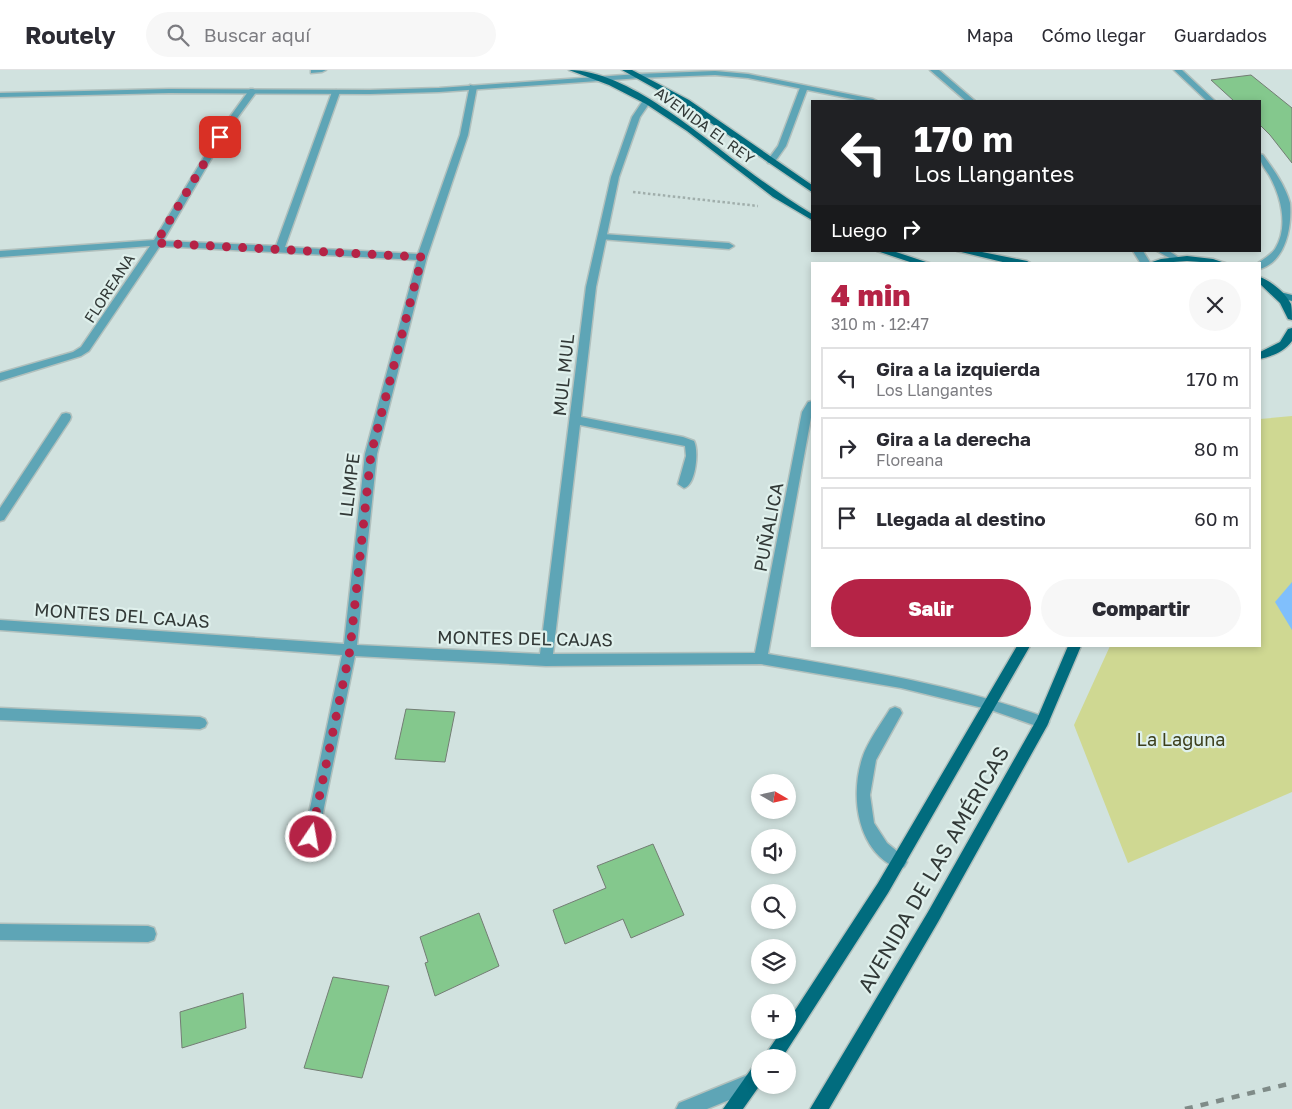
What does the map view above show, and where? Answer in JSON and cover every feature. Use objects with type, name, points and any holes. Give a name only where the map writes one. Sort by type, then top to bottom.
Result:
[{"type":"main road","name":"AVENIDA EL REY","points":[[572,70],[601,79],[647,101],[671,116],[789,205],[811,216]]},
{"type":"main road","name":"AVENIDA EL REY","points":[[626,70],[686,102],[811,188]]},
{"type":"main road","points":[[885,252],[920,262]]},
{"type":"main road","points":[[967,252],[1018,262]]},
{"type":"main road","points":[[1157,262],[1173,257],[1203,259],[1215,262]]},
{"type":"main road","points":[[1261,281],[1280,295],[1290,310],[1292,317]]},
{"type":"main road","points":[[1280,295],[1292,298]]},
{"type":"main road","points":[[1261,356],[1279,348],[1290,337],[1292,331]]},
{"type":"main road","name":"AVENIDA DE LAS AMÉRICAS","points":[[777,1049],[789,1034],[899,862],[1023,647]]},
{"type":"main road","name":"AVENIDA DE LAS AMÉRICAS","points":[[819,1109],[932,917],[1042,722],[1075,647]]},
{"type":"main road","points":[[732,1109],[751,1083]]},
{"type":"street","points":[[934,70],[970,100]]},
{"type":"street","points":[[1178,70],[1210,100]]},
{"type":"street","points":[[0,95],[169,91],[336,92],[439,90],[473,86],[715,73],[748,76],[868,100]]},
{"type":"street","name":"LLIMPE","points":[[311,837],[350,650],[371,454],[422,257],[464,134],[473,86]]},
{"type":"street","points":[[771,161],[782,146],[804,87]]},
{"type":"street","name":"FLOREANA","points":[[0,377],[77,354],[85,349],[156,243],[223,132],[253,91]]},
{"type":"street","points":[[279,250],[336,92]]},
{"type":"street","name":"MUL MUL","points":[[546,660],[591,287],[615,177],[636,117],[647,101]]},
{"type":"street","points":[[1261,157],[1273,174],[1286,204],[1287,228],[1279,251],[1261,265]]},
{"type":"street","points":[[603,237],[729,246]]},
{"type":"street","points":[[0,254],[156,243],[422,257]]},
{"type":"street","points":[[1164,252],[1173,257]]},
{"type":"street","name":"PUÑALICA","points":[[761,658],[807,412],[811,406]]},
{"type":"street","points":[[0,517],[66,417]]},
{"type":"street","points":[[576,420],[679,440],[690,444],[692,456],[684,484]]},
{"type":"street","name":"MONTES DEL CAJAS","points":[[0,625],[350,650],[546,660],[761,658],[901,682],[991,704],[1042,722]]},
{"type":"street","points":[[895,713],[869,758],[863,795],[867,825],[882,848],[899,862]]},
{"type":"street","points":[[0,714],[200,723]]},
{"type":"street","points":[[0,932],[148,934]]},
{"type":"street","points":[[684,1109],[751,1079]]},
{"type":"path","points":[[613,189],[754,207],[789,205]]},
{"type":"green space","name":"La Laguna","points":[[1292,416],[1292,792],[1128,863],[1074,725],[1110,647],[1261,647],[1261,419]]},
{"type":"water","points":[[1292,582],[1292,630],[1275,602]]},
{"type":"building","points":[[1251,75],[1292,108],[1292,163],[1261,126],[1261,100],[1233,100],[1211,80]]},
{"type":"building","points":[[406,709],[455,712],[445,762],[395,759]]},
{"type":"building","points":[[653,844],[684,915],[631,938],[623,919],[565,944],[553,910],[606,888],[597,866]]},
{"type":"building","points":[[479,913],[499,966],[435,996],[425,963],[428,962],[420,937]]},
{"type":"building","points":[[333,977],[389,986],[362,1078],[304,1068]]},
{"type":"building","points":[[243,993],[246,1028],[182,1048],[180,1012]]},
{"type":"railway","points":[[1185,1109],[1292,1083]]},
{"type":"route","points":[[220,137],[156,243],[422,257],[371,454],[350,650],[311,837]]}]
